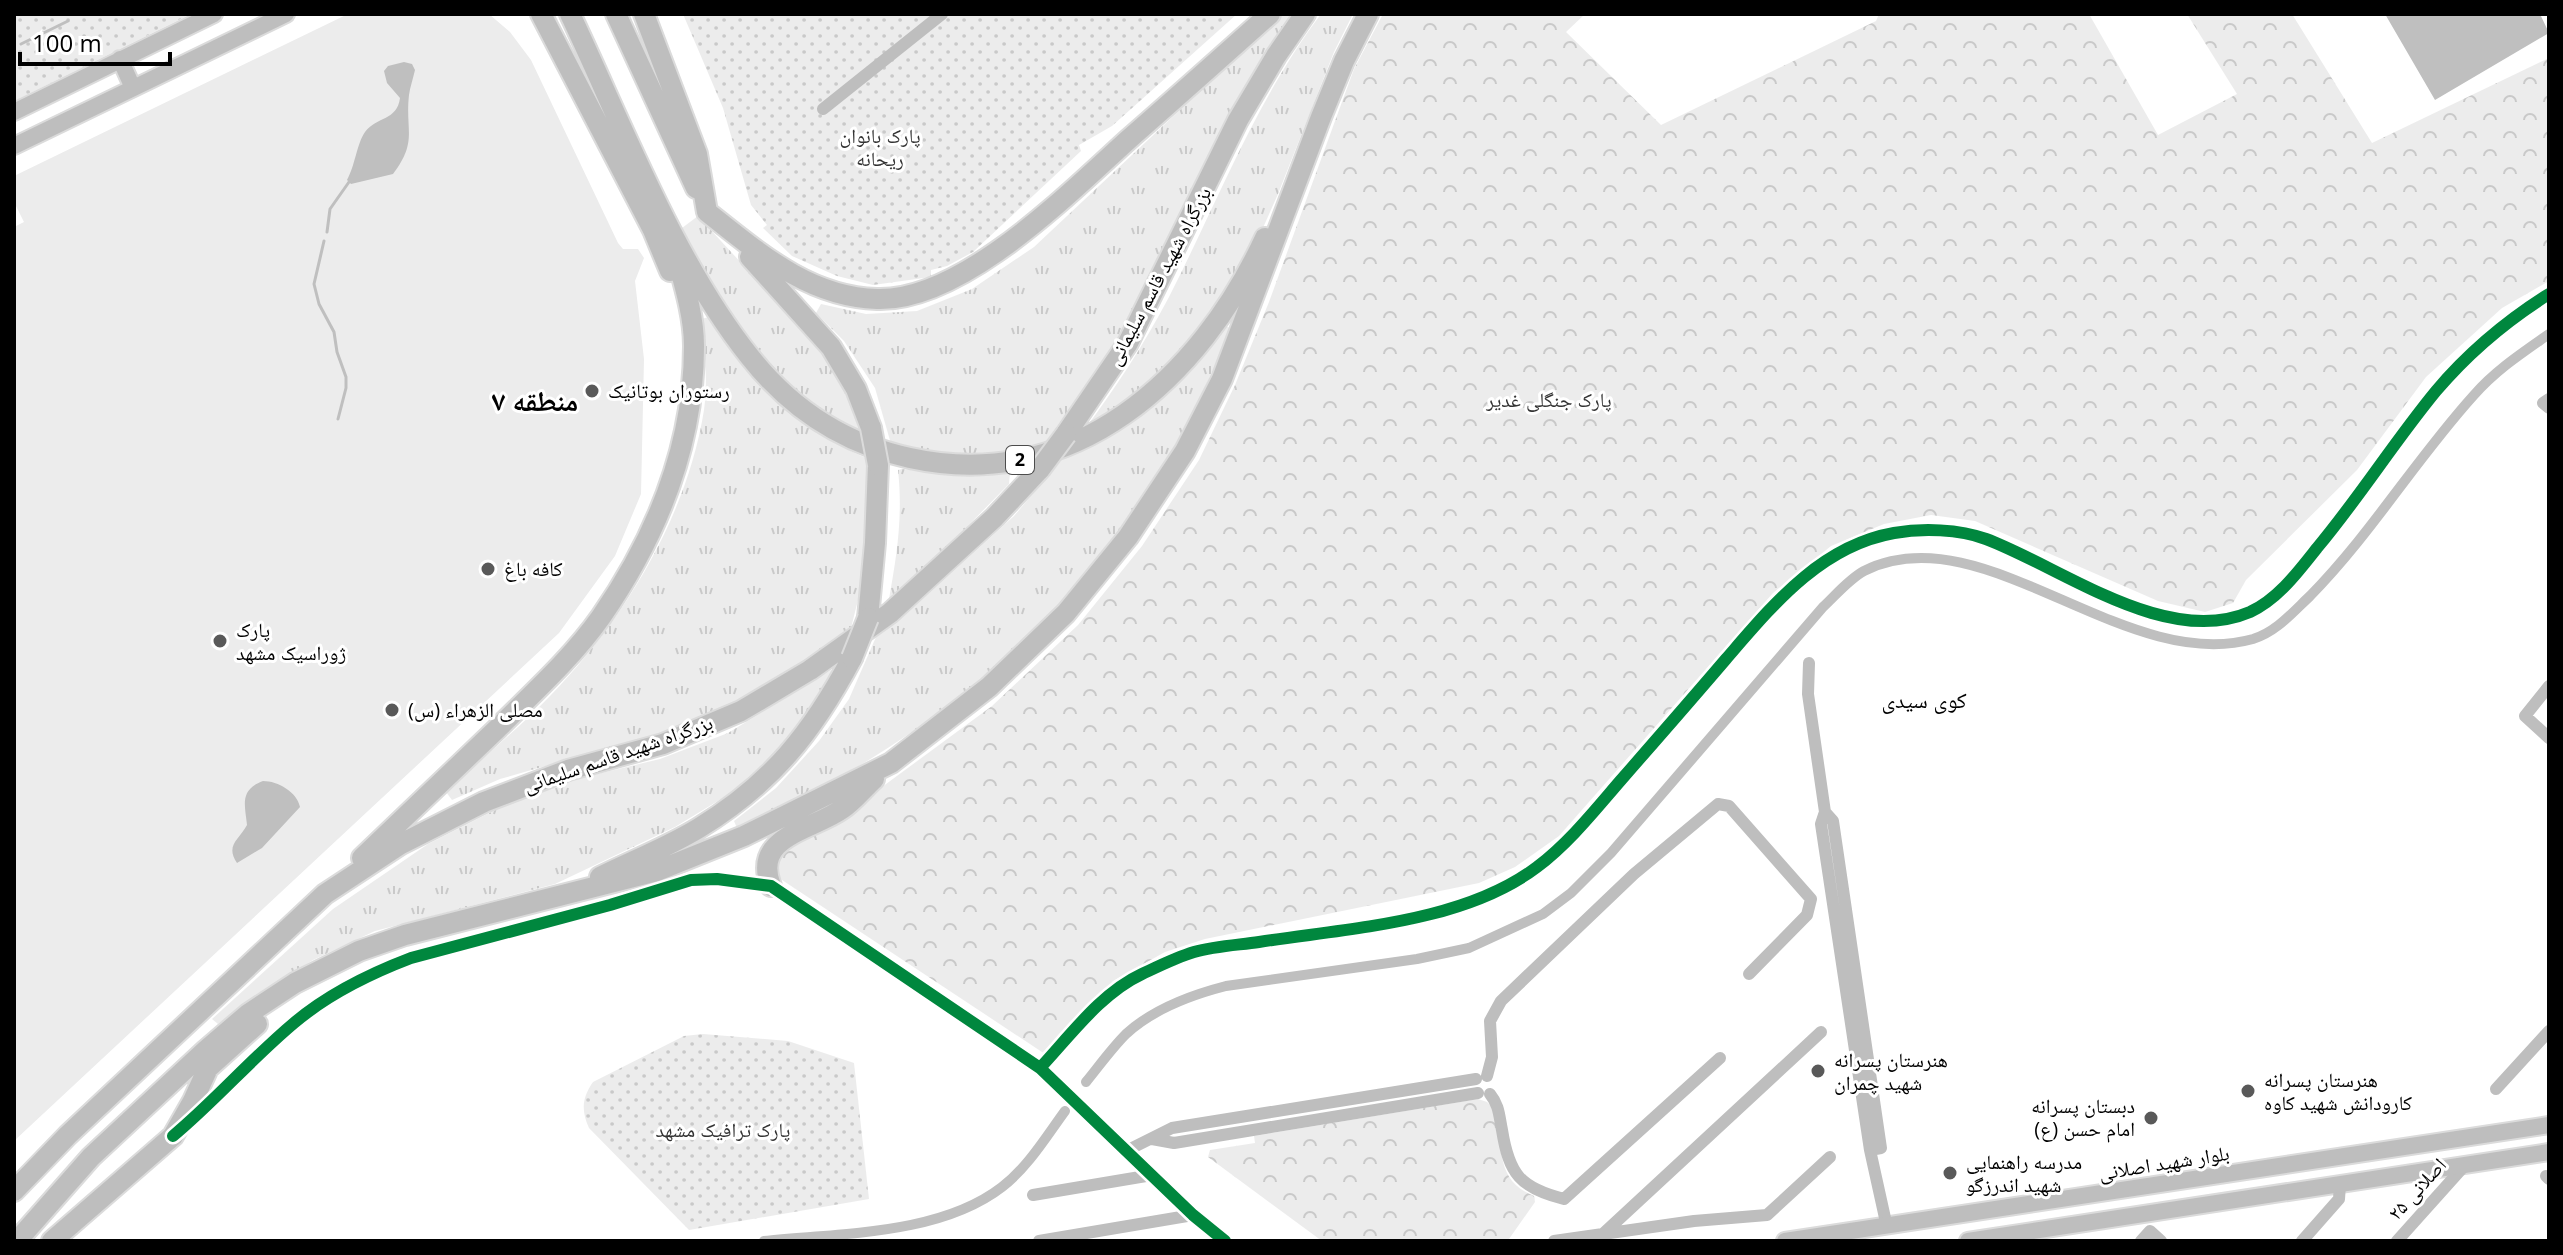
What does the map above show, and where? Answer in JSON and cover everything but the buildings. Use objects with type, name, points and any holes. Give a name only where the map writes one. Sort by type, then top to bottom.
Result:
[{"type":"highway","points":[[325,894],[541,686],[600,618],[645,543],[677,470],[691,404],[694,343],[686,292],[662,211],[570,14]]},
{"type":"highway","points":[[557,898],[697,830],[742,799],[796,747],[828,703],[852,658],[868,618],[875,543],[878,465],[871,428],[856,389],[831,347],[707,212],[616,14]]},
{"type":"highway","points":[[644,14],[697,154],[707,212],[771,262],[801,280],[840,295],[879,300],[905,296],[947,282],[1009,245],[1270,14]]},
{"type":"highway","name":"بزرگراه شهید قاسم سلیمانی","points":[[14,1191],[68,1135],[325,894],[401,844],[484,802],[568,770],[663,744],[741,711],[810,670],[890,613],[995,517],[1040,469],[1066,434],[1128,343],[1238,120],[1305,14]]},
{"type":"highway","name":"2","points":[[662,211],[721,317],[777,388],[810,416],[844,436],[884,453],[937,464],[981,466],[1017,461],[1087,438],[1141,403],[1184,361],[1219,320],[1255,259],[1368,14]]},
{"type":"highway","points":[[541,19],[665,256],[683,321],[691,404]]},
{"type":"highway","points":[[771,886],[766,873],[767,863],[770,852],[779,842],[843,809],[891,763],[989,687],[1066,613],[1136,524],[1185,451],[1222,379],[1321,117]]},
{"type":"highway","points":[[17,1241],[91,1157],[194,1061],[248,1014],[295,983],[359,951],[405,935],[657,871],[744,836],[891,763]]},
{"type":"highway","points":[[52,1241],[173,1136],[208,1068],[272,1011],[295,983]]},
{"type":"main road","points":[[14,112],[214,14]]},
{"type":"main road","points":[[14,146],[286,14]]},
{"type":"main road","points":[[120,59],[133,88]]},
{"type":"main road","name":"بلوار شهید اصلانی","points":[[1785,1241],[2549,1125]]},
{"type":"main road","points":[[1968,1241],[2549,1152]]},
{"type":"main road","points":[[2335,1158],[2340,1184]]},
{"type":"street","points":[[823,109],[942,14]]},
{"type":"street","points":[[1040,1068],[1106,999],[1138,976],[1195,952],[1401,920],[1449,909],[1497,892],[1536,868],[1578,831],[1774,602],[1815,568],[1852,545],[1894,533],[1937,530],[1983,538],[2165,618],[2232,619],[2257,609],[2285,586],[2345,514],[2434,393],[2475,348],[2515,315],[2549,294]]},
{"type":"street","points":[[1809,663],[1808,694],[1825,812],[1821,824],[1870,1150],[1887,1227]]},
{"type":"street","points":[[2549,686],[2525,716],[2549,738]]},
{"type":"street","points":[[1720,1058],[1564,1199],[1537,1192],[1516,1177],[1505,1153],[1498,1104],[1474,1085],[1482,1078],[1492,1057],[1490,1021],[1501,1001],[1634,874],[1718,804],[1729,806],[1811,899],[1807,915],[1749,974]]},
{"type":"street","points":[[173,1136],[294,1022],[350,985],[387,967],[691,880],[717,879],[771,886],[1040,1068],[1193,1215],[1225,1241]]},
{"type":"street","points":[[2496,1089],[2549,1031]]},
{"type":"street","points":[[1604,1233],[1821,1032]]},
{"type":"street","points":[[1126,1151],[1172,1128],[1197,1124],[1236,1125],[1306,1121],[1484,1094],[1494,1084],[1482,1078],[1304,1107],[1236,1125],[1200,1138],[1174,1143],[1152,1139]]},
{"type":"street","points":[[1396,1092],[1399,1106]]},
{"type":"street","points":[[1304,1107],[1306,1121]]},
{"type":"street","points":[[1197,1124],[1200,1138]]},
{"type":"street","points":[[1554,1241],[1694,1221],[1767,1215],[1830,1157]]},
{"type":"street","name":"اصلانی ۲۵","points":[[2397,1241],[2466,1164]]},
{"type":"street","points":[[1033,1195],[1152,1175]]},
{"type":"street","points":[[2302,1241],[2339,1199],[2340,1184]]},
{"type":"street","points":[[1039,1241],[1193,1215]]},
{"type":"street","points":[[2146,1236],[2161,1241]]},
{"type":"green space","points":[[14,14],[191,14],[14,101]]},
{"type":"green space","points":[[348,14],[489,14],[510,32],[531,60],[618,243],[623,249],[638,249],[644,258],[635,281],[644,359],[641,494],[615,556],[559,633],[14,1141],[14,227],[24,222],[14,202],[14,176]]},
{"type":"green space","name":"پارک بانوان ریحانه","points":[[683,14],[1237,14],[1112,126],[1079,145],[1081,151],[973,252],[947,266],[931,270],[931,277],[873,285],[837,276],[792,256],[763,228],[767,225],[751,205],[723,108]]},
{"type":"green space","points":[[1282,14],[1292,14],[1243,91],[1119,335],[1043,446],[977,456],[932,454],[891,444],[875,388],[844,341],[816,313],[821,304],[866,314],[917,311],[972,289],[1034,247]]},
{"type":"green space","points":[[1321,14],[1353,14],[1334,52],[1251,255],[1216,313],[1142,394],[1084,430],[1140,349],[1187,261],[1257,116]]},
{"type":"green space","name":"پارک جنگلی غدیر","points":[[1383,14],[1585,14],[1566,32],[1661,125],[1876,21],[1879,14],[2089,14],[2158,135],[2237,94],[2187,14],[2292,14],[2372,143],[2549,58],[2549,281],[2502,308],[2426,377],[2357,470],[2246,580],[2233,603],[2205,612],[2158,601],[1975,521],[1931,515],[1884,524],[1831,546],[1773,593],[1559,836],[1515,867],[1479,883],[1205,939],[1165,952],[1113,981],[1045,1054],[773,874],[781,848],[848,812],[992,706],[1078,625],[1142,546],[1199,460],[1235,385],[1269,302],[1354,69]]},
{"type":"green space","points":[[698,216],[824,353],[853,409],[859,431],[820,410],[793,389],[773,370],[738,326],[682,228]]},
{"type":"green space","points":[[709,317],[741,360],[777,399],[819,432],[866,458],[870,475],[865,572],[851,628],[805,662],[739,702],[664,732],[500,779],[452,800],[446,792],[537,709],[576,667],[627,601],[648,565],[667,528],[696,450],[706,388],[701,319]]},
{"type":"green space","points":[[1225,325],[1231,329],[1220,355],[1153,484],[1097,565],[1040,628],[976,685],[907,735],[839,777],[737,828],[734,821],[776,788],[819,741],[849,699],[876,637],[904,616],[1014,516],[1062,459],[1096,444],[1151,409],[1192,370]]},
{"type":"green space","points":[[898,470],[967,476],[1010,473],[1009,484],[951,543],[889,599],[898,535]]},
{"type":"green space","points":[[831,670],[835,673],[791,738],[731,793],[675,827],[555,884],[375,931],[313,960],[218,1024],[212,1019],[333,909],[428,844],[499,808],[572,780],[660,759],[728,733]]},
{"type":"green space","name":"پارک ترافیک مشهد","points":[[703,1034],[788,1041],[854,1063],[869,1199],[689,1230],[589,1128],[584,1104],[593,1082],[684,1036]]},
{"type":"green space","points":[[1478,1099],[1496,1110],[1506,1171],[1512,1181],[1534,1196],[1535,1202],[1509,1239],[1322,1241],[1208,1157],[1210,1150],[1255,1143],[1254,1136]]},
{"type":"shaded area","points":[[2385,14],[2540,14],[2549,33],[2435,100]]},
{"type":"shaded area","points":[[404,62],[412,64],[415,70],[409,95],[408,144],[401,163],[393,174],[351,184],[347,180],[365,132],[391,115],[398,105],[400,98],[387,83],[384,71],[388,66]]},
{"type":"shaded area","points":[[263,781],[286,788],[300,807],[262,848],[237,863],[232,852],[234,843],[247,825],[245,799],[250,789]]},
{"type":"waterway","points":[[21,44],[68,21]]},
{"type":"waterway","points":[[327,232],[330,209],[349,182]]},
{"type":"waterway","points":[[324,241],[314,284],[319,304],[334,332],[346,377],[338,419]]},
{"type":"waterway","points":[[1086,1082],[1126,1034],[1160,1010],[1186,999],[1226,986],[1417,959],[1469,948],[1543,914],[1571,893],[1611,853],[1823,607],[1864,571],[1909,558],[1956,562],[2005,576],[2104,618],[2154,635],[2204,644],[2261,636],[2290,615],[2332,572],[2482,386],[2549,334]]},
{"type":"waterway","points":[[764,1241],[888,1229],[949,1215],[977,1203],[1002,1187],[1020,1170],[1065,1111]]},
{"type":"cycle path","points":[[1040,1068],[1113,992],[1175,959],[1210,948],[1367,927],[1440,912],[1507,886],[1537,867],[1581,826],[1780,599],[1820,565],[1867,540],[1916,530],[1964,533],[2016,552],[2115,600],[2184,620],[2218,620],[2260,607],[2295,575],[2449,377],[2489,338],[2549,294]]},
{"type":"cycle path","points":[[173,1136],[294,1023],[364,978],[411,958],[691,880],[717,879],[771,886],[1040,1068],[1193,1215],[1225,1241]]},
{"type":"place","name":"رستوران بوتانیک","points":[[592,391]]},
{"type":"place","name":"کافه باغ","points":[[488,569]]},
{"type":"place","name":"پارک ژوراسیک مشهد","points":[[220,641]]},
{"type":"place","name":"مصلی الزهراء (س)","points":[[392,710]]},
{"type":"place","name":"هنرستان پسرانه شهید چمران","points":[[1818,1071]]},
{"type":"place","name":"هنرستان پسرانه کارودانش شهید کاوه","points":[[2248,1091]]},
{"type":"place","name":"دبستان پسرانه امام حسن (ع)","points":[[2151,1118]]},
{"type":"place","name":"مدرسه راهنمایی شهید اندرزگو","points":[[1950,1173]]},
{"type":"district","name":"منطقه ۷","points":[[535,401]]},
{"type":"district","name":"کوی سیدی","points":[[1924,700]]}]
